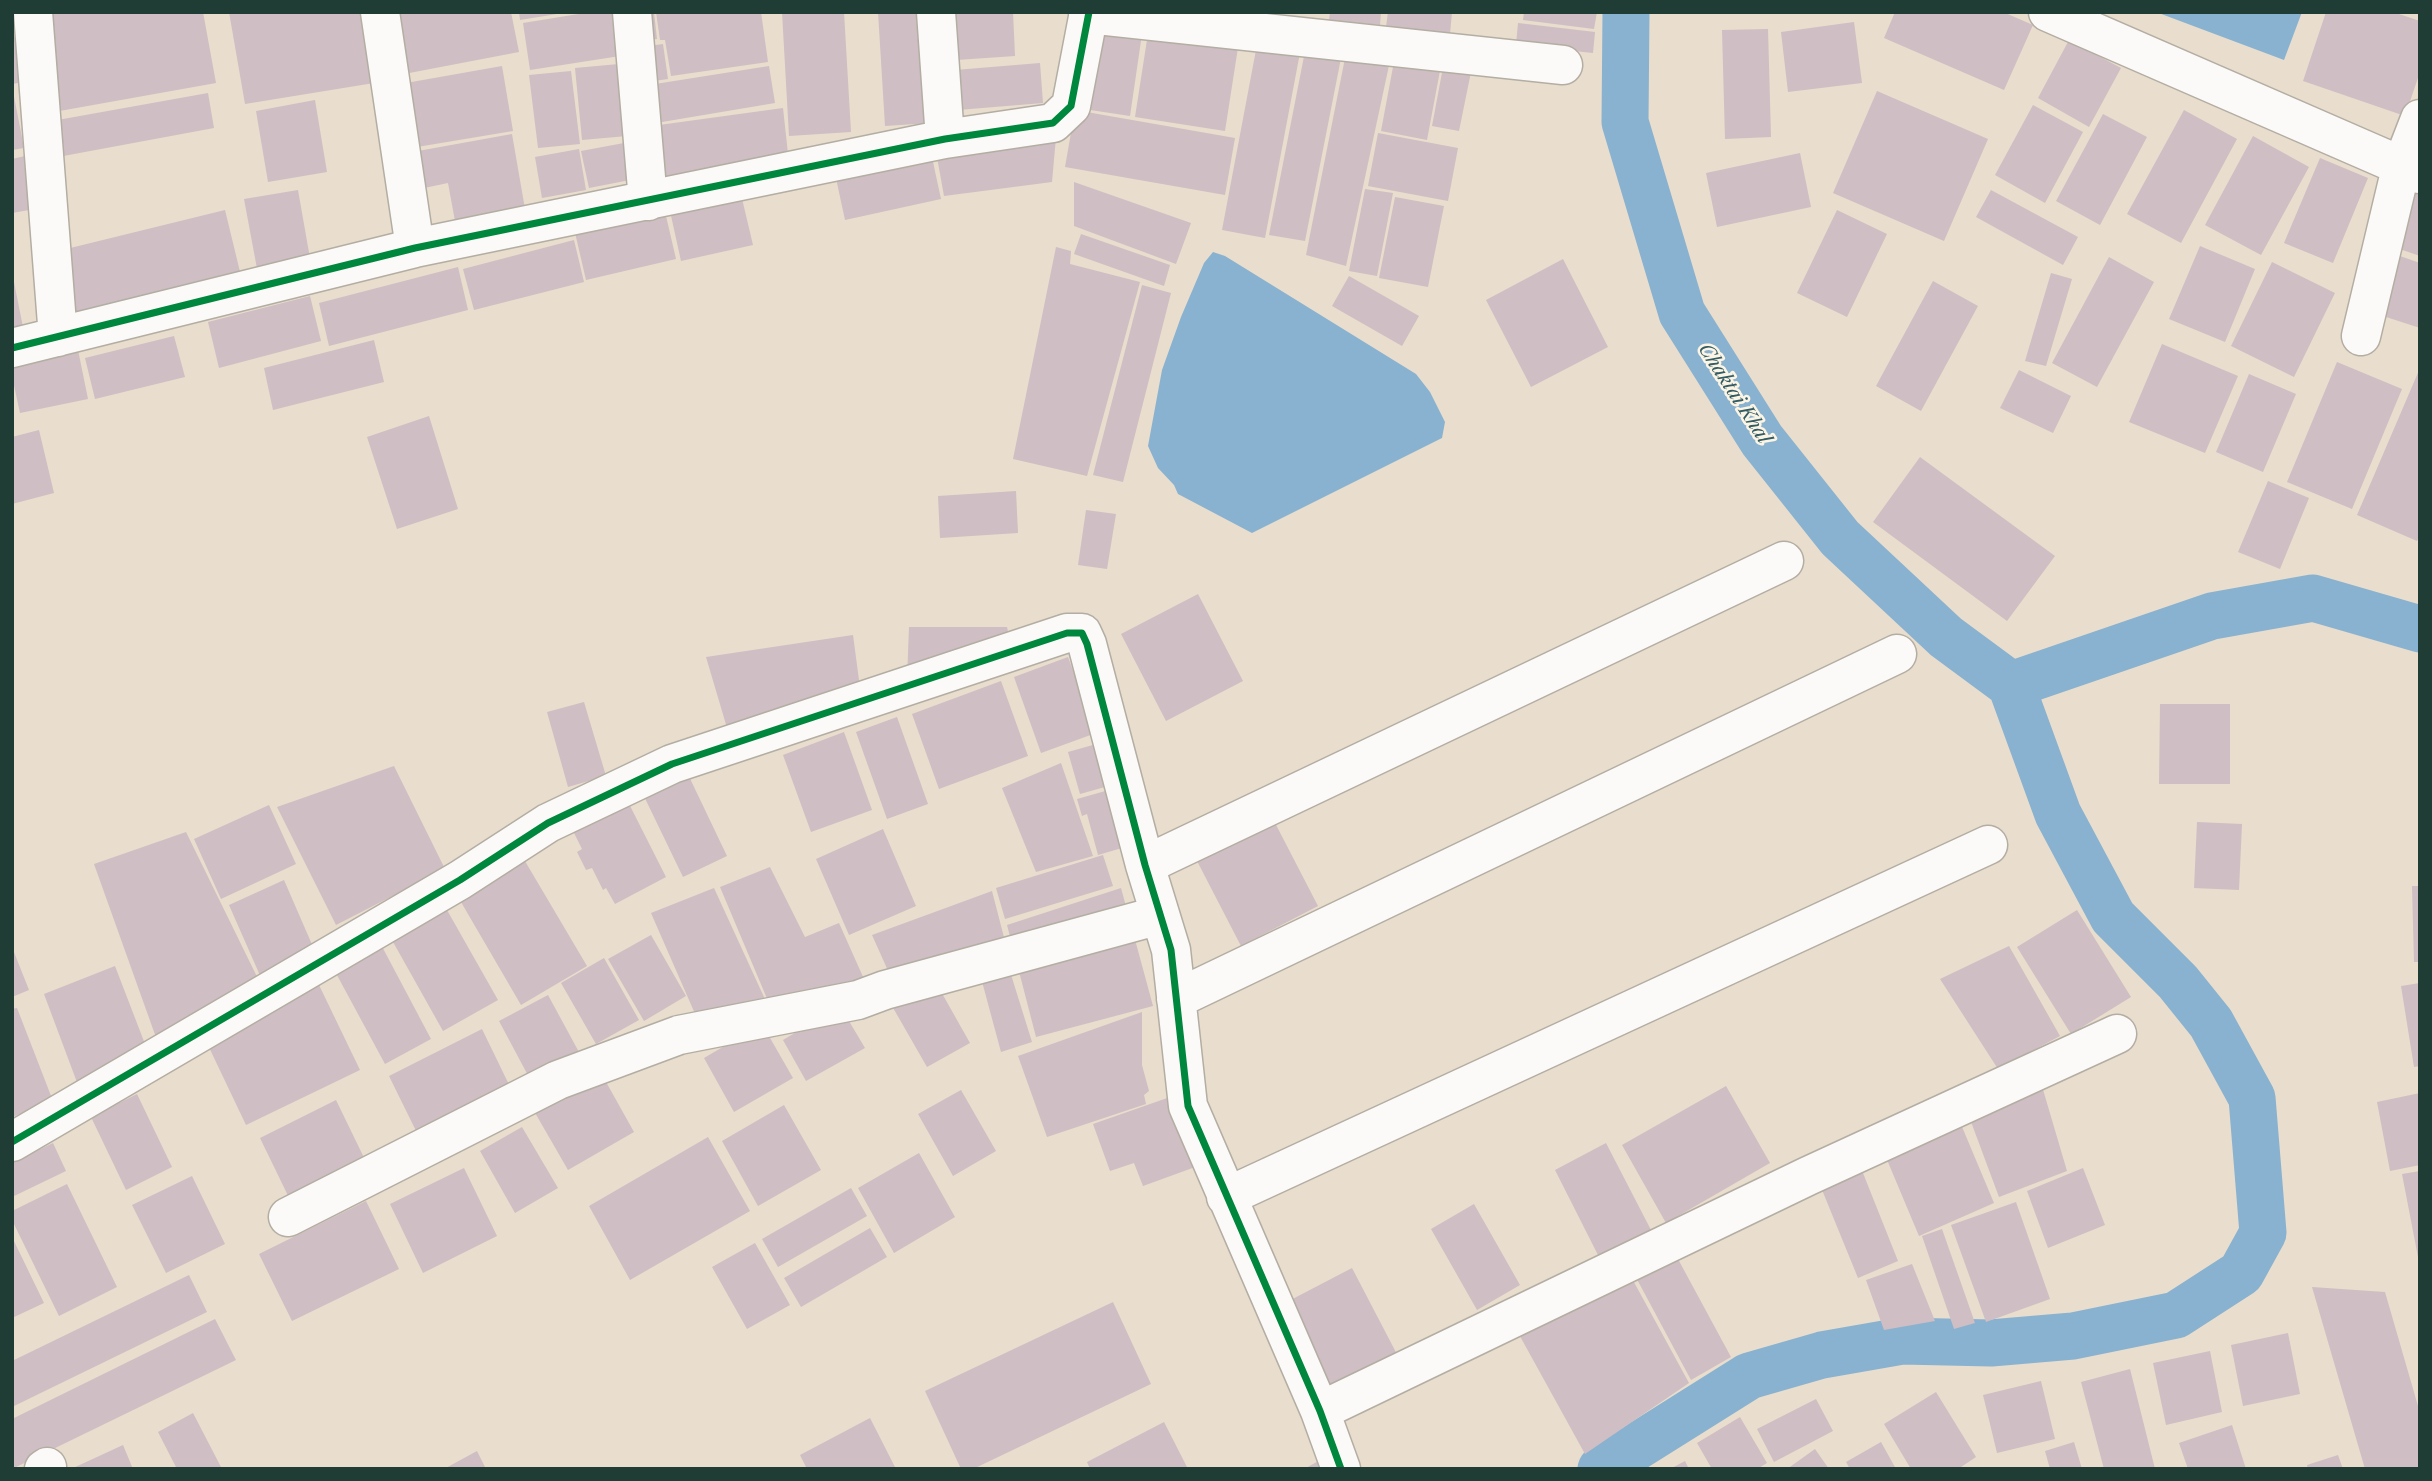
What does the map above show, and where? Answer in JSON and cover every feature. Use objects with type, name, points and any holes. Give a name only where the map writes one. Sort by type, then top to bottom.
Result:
[{"type":"street","points":[[33,12],[58,338]]},
{"type":"street","points":[[380,12],[415,248]]},
{"type":"street","points":[[632,12],[648,201]]},
{"type":"street","points":[[936,12],[945,139]]},
{"type":"street","points":[[2048,12],[2410,171]]},
{"type":"street","points":[[12,348],[415,248],[945,139],[1053,123],[1070,106],[1089,13],[1563,65]]},
{"type":"street","points":[[2361,336],[2410,171],[2420,119]]},
{"type":"street","points":[[1145,865],[1784,561]]},
{"type":"street","points":[[12,1142],[448,887],[548,823],[672,764],[1067,633],[1082,633],[1171,950],[1188,1106],[1320,1411],[1341,1469]]},
{"type":"street","points":[[1176,999],[1897,654]]},
{"type":"street","points":[[1226,1197],[1988,845]]},
{"type":"street","points":[[288,1217],[558,1080],[679,1035],[858,1000],[885,990],[1160,915]]},
{"type":"street","points":[[1320,1411],[1795,1182],[2118,1034]]},
{"type":"water","points":[[2156,12],[2302,12],[2284,60]]},
{"type":"water","points":[[1213,252],[1225,256],[1416,374],[1430,392],[1445,422],[1442,438],[1252,533],[1178,494],[1174,485],[1158,468],[1148,446],[1162,370],[1204,263]]},
{"type":"building","points":[[37,12],[203,12],[216,83],[54,112]]},
{"type":"building","points":[[229,12],[363,12],[374,83],[245,104]]},
{"type":"building","points":[[511,12],[519,52],[404,74],[393,14]]},
{"type":"building","points":[[519,12],[557,12],[557,14],[520,20]]},
{"type":"building","points":[[591,12],[613,12],[620,56],[530,70],[523,23]]},
{"type":"building","points":[[635,12],[654,12],[657,39],[638,41]]},
{"type":"building","points":[[656,12],[761,12],[768,62],[671,76],[665,40],[660,40]]},
{"type":"building","points":[[782,12],[844,12],[851,132],[789,136]]},
{"type":"building","points":[[878,12],[924,12],[931,123],[885,126]]},
{"type":"building","points":[[939,12],[1013,12],[1015,56],[942,61]]},
{"type":"building","points":[[1330,12],[1381,12],[1380,25],[1329,20]]},
{"type":"building","points":[[1388,12],[1452,12],[1450,34],[1386,27]]},
{"type":"building","points":[[1524,12],[1597,12],[1594,29],[1523,20]]},
{"type":"building","points":[[1895,12],[2003,12],[2033,25],[2004,90],[1884,38]]},
{"type":"building","points":[[2326,12],[2393,12],[2420,21],[2420,72],[2405,116],[2303,81]]},
{"type":"building","points":[[1854,22],[1862,83],[1788,92],[1781,32]]},
{"type":"building","points":[[1518,23],[1595,32],[1593,53],[1516,45]]},
{"type":"building","points":[[12,24],[24,82],[12,84]]},
{"type":"building","points":[[1089,27],[1142,34],[1130,116],[1077,108]]},
{"type":"building","points":[[1149,27],[1239,41],[1225,131],[1135,117]]},
{"type":"building","points":[[1768,29],[1771,137],[1725,139],[1722,30]]},
{"type":"building","points":[[1259,34],[1302,42],[1265,238],[1222,230]]},
{"type":"building","points":[[2069,40],[2121,68],[2089,127],[2038,98]]},
{"type":"building","points":[[1307,41],[1343,48],[1305,241],[1269,235]]},
{"type":"building","points":[[663,44],[668,79],[640,83],[635,48]]},
{"type":"building","points":[[1347,48],[1391,56],[1346,266],[1306,255]]},
{"type":"building","points":[[1396,51],[1442,60],[1427,140],[1381,131]]},
{"type":"building","points":[[1444,62],[1472,67],[1459,131],[1432,126]]},
{"type":"building","points":[[1040,63],[1043,103],[946,111],[943,71]]},
{"type":"building","points":[[619,64],[627,136],[582,140],[575,68]]},
{"type":"building","points":[[502,66],[513,131],[417,147],[406,83]]},
{"type":"building","points":[[769,66],[775,103],[656,123],[649,85]]},
{"type":"building","points":[[571,71],[580,144],[538,148],[529,75]]},
{"type":"building","points":[[12,86],[24,148],[12,150]]},
{"type":"building","points":[[1877,91],[1988,139],[1944,241],[1833,193]]},
{"type":"building","points":[[208,93],[214,128],[58,157],[52,121]]},
{"type":"building","points":[[315,100],[327,172],[268,182],[256,111]]},
{"type":"building","points":[[2033,105],[2083,132],[2045,203],[1995,175]]},
{"type":"building","points":[[783,108],[789,163],[651,182],[652,126]]},
{"type":"building","points":[[1075,110],[1235,138],[1225,195],[1065,167]]},
{"type":"building","points":[[2184,110],[2237,139],[2181,243],[2127,214]]},
{"type":"building","points":[[2103,114],[2147,137],[2100,225],[2056,201]]},
{"type":"building","points":[[1057,126],[1052,182],[944,196],[935,146]]},
{"type":"building","points":[[1378,133],[1458,148],[1448,201],[1368,186]]},
{"type":"building","points":[[512,134],[525,209],[455,221],[448,183],[424,188],[418,151]]},
{"type":"building","points":[[2253,136],[2309,167],[2261,255],[2205,225]]},
{"type":"building","points":[[624,143],[630,180],[589,188],[581,151]]},
{"type":"building","points":[[930,148],[941,199],[845,220],[834,169]]},
{"type":"building","points":[[579,149],[586,190],[542,198],[535,157]]},
{"type":"building","points":[[1800,153],[1811,207],[1717,227],[1706,173]]},
{"type":"building","points":[[25,156],[35,209],[12,213],[12,159]]},
{"type":"building","points":[[2320,158],[2368,178],[2333,263],[2284,243]]},
{"type":"building","points":[[1074,182],[1191,223],[1176,264],[1074,226]]},
{"type":"building","points":[[739,186],[753,245],[681,261],[668,202]]},
{"type":"building","points":[[2414,188],[2420,190],[2420,256],[2394,247]]},
{"type":"building","points":[[1365,189],[1393,193],[1377,276],[1349,271]]},
{"type":"building","points":[[298,190],[311,264],[258,274],[244,199]]},
{"type":"building","points":[[1991,190],[2078,237],[2063,265],[1976,217]]},
{"type":"building","points":[[1395,197],[1444,206],[1428,287],[1379,278]]},
{"type":"building","points":[[663,203],[676,259],[586,280],[573,224]]},
{"type":"building","points":[[225,210],[242,280],[71,322],[54,252]]},
{"type":"building","points":[[1837,210],[1887,234],[1847,317],[1797,293]]},
{"type":"building","points":[[1081,234],[1170,265],[1164,286],[1074,254]]},
{"type":"building","points":[[574,240],[584,282],[474,310],[463,269]]},
{"type":"building","points":[[2200,246],[2255,269],[2225,342],[2169,319]]},
{"type":"building","points":[[1056,247],[1071,251],[1070,264],[1140,282],[1087,476],[1013,459]]},
{"type":"building","points":[[2400,256],[2420,263],[2420,328],[2380,315]]},
{"type":"building","points":[[2109,257],[2154,282],[2097,387],[2052,363]]},
{"type":"building","points":[[1563,259],[1608,347],[1531,387],[1486,300]]},
{"type":"building","points":[[2272,262],[2335,293],[2294,377],[2231,346]]},
{"type":"building","points":[[458,267],[468,310],[329,346],[319,303]]},
{"type":"building","points":[[12,272],[23,327],[12,329]]},
{"type":"building","points":[[2051,273],[2072,279],[2046,366],[2025,361]]},
{"type":"building","points":[[1349,276],[1419,316],[1402,346],[1332,306]]},
{"type":"building","points":[[1933,281],[1978,306],[1921,411],[1876,386]]},
{"type":"building","points":[[1142,285],[1171,293],[1123,482],[1093,475]]},
{"type":"building","points":[[310,296],[321,341],[219,368],[208,322]]},
{"type":"building","points":[[174,336],[185,377],[95,399],[85,358]]},
{"type":"building","points":[[374,340],[384,382],[273,410],[264,368]]},
{"type":"building","points":[[2162,344],[2238,376],[2205,453],[2129,422]]},
{"type":"building","points":[[77,345],[88,399],[20,413],[12,376],[12,358]]},
{"type":"building","points":[[2337,362],[2402,389],[2352,509],[2287,482]]},
{"type":"building","points":[[2420,368],[2420,535],[2417,541],[2357,515]]},
{"type":"building","points":[[2019,370],[2071,396],[2053,433],[2000,408]]},
{"type":"building","points":[[2249,374],[2296,394],[2263,472],[2216,452]]},
{"type":"building","points":[[429,416],[458,509],[397,529],[367,437]]},
{"type":"building","points":[[39,430],[54,493],[12,504],[12,437]]},
{"type":"building","points":[[1920,457],[2055,556],[2007,621],[1873,522]]},
{"type":"building","points":[[2268,481],[2309,498],[2280,569],[2238,552]]},
{"type":"building","points":[[1016,491],[1018,533],[940,538],[938,496]]},
{"type":"building","points":[[1086,510],[1116,514],[1107,569],[1078,565]]},
{"type":"building","points":[[1198,594],[1243,681],[1166,721],[1121,634]]},
{"type":"building","points":[[909,627],[1007,627],[1011,645],[907,680]]},
{"type":"building","points":[[853,635],[861,695],[730,738],[706,657]]},
{"type":"building","points":[[1068,657],[1096,733],[1041,753],[1014,677]]},
{"type":"building","points":[[1001,681],[1028,756],[939,789],[912,714]]},
{"type":"building","points":[[584,702],[606,776],[568,787],[547,712]]},
{"type":"building","points":[[2160,704],[2230,704],[2230,784],[2159,784]]},
{"type":"building","points":[[897,717],[928,804],[887,819],[856,732]]},
{"type":"building","points":[[844,732],[872,810],[811,832],[783,755]]},
{"type":"building","points":[[1100,743],[1112,785],[1080,794],[1068,752]]},
{"type":"building","points":[[1061,763],[1093,856],[1036,872],[1002,788]]},
{"type":"building","points":[[394,766],[445,869],[336,925],[277,807]]},
{"type":"building","points":[[684,766],[727,856],[683,877],[640,788]]},
{"type":"building","points":[[1116,788],[1132,845],[1098,855],[1087,814],[1082,816],[1077,799]]},
{"type":"building","points":[[623,792],[666,877],[615,904],[606,888],[603,890],[592,868],[586,870],[577,852],[582,849],[568,821]]},
{"type":"building","points":[[269,805],[296,864],[221,899],[194,839]]},
{"type":"building","points":[[1273,819],[1318,906],[1241,946],[1196,859]]},
{"type":"building","points":[[2197,822],[2242,824],[2239,890],[2194,888]]},
{"type":"building","points":[[883,829],[916,906],[849,935],[816,859]]},
{"type":"building","points":[[186,832],[263,989],[158,1043],[94,864]]},
{"type":"building","points":[[519,851],[587,966],[521,1005],[454,890]]},
{"type":"building","points":[[1103,855],[1113,886],[1005,919],[996,888]]},
{"type":"building","points":[[770,867],[805,937],[839,923],[868,988],[771,1008],[720,887]]},
{"type":"building","points":[[284,880],[317,956],[262,980],[229,905]]},
{"type":"building","points":[[2412,886],[2420,886],[2420,962],[2414,962]]},
{"type":"building","points":[[714,888],[769,1008],[696,1016],[651,913]]},
{"type":"building","points":[[1121,888],[1153,1006],[1036,1037],[1007,925]]},
{"type":"building","points":[[992,891],[1007,949],[894,984],[872,935]]},
{"type":"building","points":[[443,903],[498,1000],[443,1031],[388,933]]},
{"type":"building","points":[[2077,910],[2131,997],[2071,1034],[2017,947]]},
{"type":"building","points":[[651,935],[686,996],[644,1021],[608,959]]},
{"type":"building","points":[[378,939],[431,1039],[385,1064],[331,964]]},
{"type":"building","points":[[2009,946],[2060,1036],[1998,1069],[1940,979]]},
{"type":"building","points":[[12,947],[29,990],[12,997]]},
{"type":"building","points":[[604,958],[639,1020],[596,1044],[561,983]]},
{"type":"building","points":[[1008,965],[1032,1042],[1001,1052],[980,974]]},
{"type":"building","points":[[115,966],[150,1057],[78,1085],[44,994]]},
{"type":"building","points":[[935,981],[970,1043],[927,1067],[892,1006]]},
{"type":"building","points":[[2420,983],[2420,1066],[2414,1067],[2401,986]]},
{"type":"building","points":[[319,985],[360,1070],[246,1125],[206,1041]]},
{"type":"building","points":[[548,995],[580,1054],[531,1081],[499,1021]]},
{"type":"building","points":[[840,1006],[865,1048],[806,1081],[783,1040]]},
{"type":"building","points":[[17,1008],[53,1101],[12,1117],[12,1009]]},
{"type":"building","points":[[1142,1012],[1142,1065],[1149,1091],[1144,1095],[1146,1104],[1047,1137],[1018,1056]]},
{"type":"building","points":[[762,1024],[793,1078],[734,1112],[704,1058]]},
{"type":"building","points":[[482,1029],[515,1097],[422,1143],[389,1076]]},
{"type":"building","points":[[601,1073],[634,1132],[568,1170],[534,1111]]},
{"type":"building","points":[[2039,1076],[2067,1171],[1999,1197],[1967,1111]]},
{"type":"building","points":[[1726,1086],[1770,1163],[1666,1223],[1622,1145]]},
{"type":"building","points":[[961,1090],[996,1151],[953,1176],[918,1114]]},
{"type":"building","points":[[2420,1093],[2420,1165],[2390,1171],[2377,1102]]},
{"type":"building","points":[[137,1094],[172,1167],[126,1190],[91,1117]]},
{"type":"building","points":[[1173,1096],[1198,1166],[1143,1186],[1134,1163],[1110,1171],[1093,1124]]},
{"type":"building","points":[[336,1100],[370,1170],[294,1208],[260,1138]]},
{"type":"building","points":[[784,1105],[821,1170],[758,1206],[722,1141]]},
{"type":"building","points":[[1960,1122],[1994,1203],[1919,1236],[1885,1155]]},
{"type":"building","points":[[522,1127],[558,1188],[515,1213],[480,1151]]},
{"type":"building","points":[[708,1137],[750,1211],[630,1280],[589,1206]]},
{"type":"building","points":[[53,1143],[66,1171],[12,1197],[12,1163]]},
{"type":"building","points":[[1606,1143],[1651,1230],[1599,1257],[1555,1170]]},
{"type":"building","points":[[919,1153],[955,1217],[894,1253],[858,1188]]},
{"type":"building","points":[[1859,1163],[1898,1261],[1858,1278],[1818,1180]]},
{"type":"building","points":[[464,1168],[497,1236],[423,1273],[390,1204]]},
{"type":"building","points":[[2083,1168],[2105,1225],[2048,1248],[2027,1191]]},
{"type":"building","points":[[2420,1171],[2420,1257],[2418,1257],[2402,1174]]},
{"type":"building","points":[[192,1176],[225,1244],[166,1273],[132,1205]]},
{"type":"building","points":[[67,1184],[117,1287],[59,1316],[12,1220],[12,1211]]},
{"type":"building","points":[[851,1188],[867,1216],[778,1267],[762,1239]]},
{"type":"building","points":[[366,1201],[399,1269],[292,1321],[259,1254]]},
{"type":"building","points":[[2016,1202],[2050,1299],[1986,1322],[1951,1225]]},
{"type":"building","points":[[1474,1204],[1520,1285],[1477,1310],[1431,1229]]},
{"type":"building","points":[[870,1228],[887,1257],[801,1307],[784,1278]]},
{"type":"building","points":[[1942,1229],[1975,1323],[1954,1329],[1922,1236]]},
{"type":"building","points":[[12,1237],[44,1303],[12,1318]]},
{"type":"building","points":[[755,1243],[790,1305],[747,1329],[712,1267]]},
{"type":"building","points":[[1672,1248],[1731,1357],[1691,1380],[1632,1270]]},
{"type":"building","points":[[1912,1264],[1935,1321],[1884,1330],[1866,1280]]},
{"type":"building","points":[[1352,1268],[1400,1360],[1330,1397],[1283,1304]]},
{"type":"building","points":[[1629,1273],[1689,1383],[1585,1454],[1516,1329]]},
{"type":"building","points":[[189,1275],[207,1312],[12,1407],[12,1361]]},
{"type":"building","points":[[2312,1287],[2385,1292],[2420,1413],[2420,1469],[2365,1469]]},
{"type":"building","points":[[1113,1302],[1151,1384],[973,1469],[961,1469],[925,1391]]},
{"type":"building","points":[[215,1319],[236,1360],[12,1469],[12,1419]]},
{"type":"building","points":[[2288,1333],[2300,1394],[2243,1406],[2231,1345]]},
{"type":"building","points":[[2210,1351],[2222,1412],[2166,1425],[2153,1363]]},
{"type":"building","points":[[2130,1369],[2155,1469],[2104,1469],[2081,1382]]},
{"type":"building","points":[[2041,1381],[2055,1439],[1997,1453],[1983,1395]]},
{"type":"building","points":[[1936,1392],[1976,1457],[1958,1469],[1911,1469],[1884,1424]]},
{"type":"building","points":[[1816,1399],[1833,1431],[1774,1462],[1757,1429]]},
{"type":"building","points":[[193,1413],[222,1469],[177,1469],[158,1432]]},
{"type":"building","points":[[1740,1417],[1767,1463],[1757,1469],[1712,1469],[1697,1443]]},
{"type":"building","points":[[870,1418],[896,1469],[807,1469],[800,1455]]},
{"type":"building","points":[[1164,1422],[1188,1469],[1090,1469],[1087,1462]]},
{"type":"building","points":[[2232,1425],[2246,1469],[2188,1469],[2179,1443]]},
{"type":"building","points":[[1881,1442],[1896,1469],[1850,1469],[1846,1462]]},
{"type":"building","points":[[2074,1442],[2082,1469],[2050,1469],[2045,1451]]},
{"type":"building","points":[[123,1445],[133,1469],[71,1469]]},
{"type":"building","points":[[1815,1449],[1829,1469],[1787,1469]]},
{"type":"building","points":[[477,1451],[486,1469],[444,1469]]},
{"type":"building","points":[[2338,1455],[2343,1469],[2308,1469],[2307,1465]]},
{"type":"building","points":[[1324,1458],[1330,1469],[1304,1469]]},
{"type":"building","points":[[1685,1461],[1689,1469],[1670,1469]]},
{"type":"waterway","name":"Chaktai Khal","points":[[1626,12],[1625,122],[1682,313],[1762,440],[1840,538],[1946,637],[2011,685]]},
{"type":"waterway","points":[[2011,685],[2212,616],[2313,598],[2420,629]]},
{"type":"waterway","points":[[1601,1469],[1749,1376],[1822,1355],[1902,1341],[1991,1343],[2073,1336],[2176,1315],[2241,1273],[2263,1233],[2252,1098],[2211,1023],[2178,982],[2113,917],[2058,814],[2011,685]]},
{"type":"cycle path","points":[[12,348],[415,248],[945,139],[1053,123],[1071,106],[1089,12]]},
{"type":"cycle path","points":[[12,1142],[460,880],[548,823],[672,764],[1067,633],[1082,633],[1171,950],[1188,1106],[1320,1411],[1341,1469]]}]
